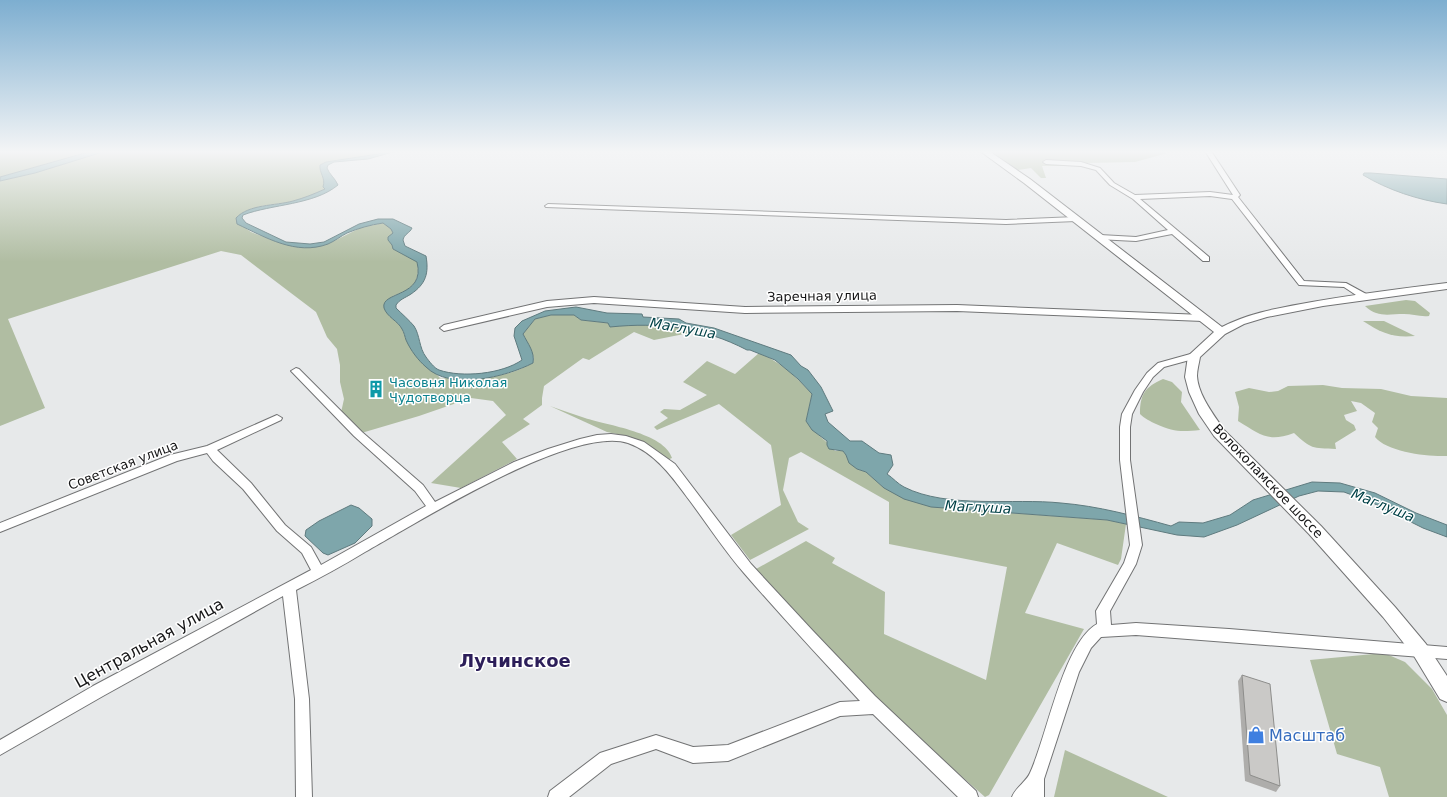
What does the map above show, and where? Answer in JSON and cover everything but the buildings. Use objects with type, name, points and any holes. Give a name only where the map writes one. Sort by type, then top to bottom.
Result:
[{"type":"main road","points":[[1034,188],[1100,237],[1221,332]]},
{"type":"main road","points":[[1194,356],[1221,332],[1240,322],[1264,314],[1365,297],[1447,286]]},
{"type":"main road","name":"Волоколамское шоссе","points":[[1194,356],[1191,377],[1195,392],[1206,414],[1220,434],[1315,530],[1390,612],[1420,650],[1447,693]]},
{"type":"street","points":[[1119,188],[1133,197],[1206,259]]},
{"type":"street","points":[[1233,188],[1237,195],[1234,197]]},
{"type":"street","points":[[1133,197],[1210,194],[1234,197],[1302,284],[1346,284],[1365,297]]},
{"type":"street","points":[[548,206],[1006,222],[1076,219]]},
{"type":"street","points":[[1100,237],[1124,239],[1143,238],[1173,231]]},
{"type":"street","name":"Заречная улица","points":[[444,328],[547,304],[594,300],[649,302],[665,306],[745,310],[957,308],[1102,312],[1203,318]]},
{"type":"street","points":[[1036,797],[1036,779],[1072,671],[1086,644],[1097,631],[1104,626],[1103,611],[1130,564],[1136,545],[1125,460],[1125,427],[1127,414],[1135,397],[1150,375],[1161,365],[1194,356]]},
{"type":"street","points":[[296,371],[358,434],[419,488],[433,507]]},
{"type":"street","name":"Советская улица","points":[[0,528],[174,458],[210,449],[277,418]]},
{"type":"street","name":"Центральная улица","points":[[0,748],[98,690],[289,587],[319,573],[394,531],[433,507],[514,465],[594,438],[621,438],[643,446],[671,467],[747,568],[842,673],[876,708],[970,797]]},
{"type":"street","points":[[210,449],[217,458],[248,486],[280,528],[307,550],[319,573]]},
{"type":"street","points":[[289,587],[302,699],[304,797]]},
{"type":"street","points":[[1097,631],[1136,629],[1447,653]]},
{"type":"street","points":[[556,797],[606,758],[656,742],[693,755],[728,753],[840,709],[876,708]]},
{"type":"street","points":[[1020,797],[1036,779]]},
{"type":"green space","points":[[0,188],[324,188],[290,202],[247,210],[236,218],[251,232],[283,244],[322,246],[360,228],[383,223],[391,229],[392,234],[407,256],[417,262],[418,271],[416,280],[412,287],[393,296],[384,307],[402,328],[407,341],[440,378],[477,378],[499,376],[521,369],[533,363],[534,358],[523,334],[535,319],[551,315],[574,315],[581,320],[608,323],[655,324],[699,331],[654,340],[634,332],[589,360],[583,358],[544,386],[542,405],[523,419],[530,424],[502,442],[517,459],[461,488],[431,483],[506,415],[493,401],[471,398],[419,416],[358,434],[340,417],[344,399],[340,382],[340,365],[337,349],[327,337],[316,312],[241,255],[221,251],[8,319],[45,408],[0,426]]},
{"type":"green space","points":[[1406,300],[1415,301],[1430,313],[1429,316],[1379,314],[1365,306]]},
{"type":"green space","points":[[1363,321],[1384,321],[1415,336],[1388,334]]},
{"type":"green space","points":[[759,353],[788,370],[812,394],[806,421],[813,429],[835,451],[843,451],[857,469],[866,472],[884,488],[984,511],[1107,520],[1126,524],[1121,559],[1118,565],[1057,543],[1025,613],[1084,629],[989,795],[985,797],[881,705],[756,569],[806,541],[835,558],[832,563],[885,592],[884,634],[986,680],[1007,567],[889,544],[889,502],[801,452],[789,458],[783,490],[798,522],[809,529],[750,560],[731,535],[781,505],[771,445],[719,404],[657,430],[654,427],[668,418],[660,412],[664,409],[680,410],[707,395],[683,382],[707,361],[735,374]]},
{"type":"green space","points":[[1163,379],[1172,382],[1182,392],[1181,402],[1200,430],[1183,431],[1168,429],[1150,421],[1140,414],[1141,401],[1145,392],[1152,385]]},
{"type":"green space","points":[[1323,385],[1342,388],[1381,389],[1411,396],[1447,398],[1447,456],[1429,456],[1398,450],[1381,442],[1375,437],[1378,428],[1372,422],[1375,413],[1361,403],[1351,401],[1357,411],[1344,415],[1346,420],[1354,425],[1356,430],[1335,443],[1336,449],[1312,447],[1294,433],[1277,437],[1264,436],[1238,421],[1239,407],[1235,392],[1249,388],[1269,392],[1278,391],[1288,386]]},
{"type":"green space","points":[[550,406],[647,436],[667,449],[672,458],[667,460],[646,444],[622,435],[607,432]]},
{"type":"green space","points":[[1384,653],[1405,662],[1432,689],[1447,715],[1447,797],[1389,797],[1380,767],[1337,754],[1310,660]]},
{"type":"green space","points":[[1065,750],[1168,797],[1054,797]]},
{"type":"water","name":"Маглуша","points":[[333,188],[317,197],[254,211],[243,215],[242,218],[246,223],[286,242],[310,244],[324,242],[359,224],[378,219],[393,219],[412,228],[403,240],[405,246],[426,256],[427,273],[420,286],[411,294],[399,301],[396,308],[414,326],[424,353],[435,368],[439,370],[459,374],[470,374],[504,369],[514,365],[522,360],[514,336],[515,328],[522,321],[545,311],[576,307],[607,313],[642,314],[643,317],[679,319],[686,323],[714,328],[791,355],[801,366],[808,370],[821,387],[833,411],[825,414],[828,422],[850,441],[862,441],[879,453],[891,455],[893,465],[887,474],[902,486],[921,494],[960,500],[1075,504],[1116,512],[1171,526],[1179,522],[1203,523],[1230,515],[1253,500],[1312,482],[1340,483],[1375,493],[1416,513],[1447,525],[1447,537],[1423,528],[1371,502],[1344,492],[1318,491],[1299,496],[1237,525],[1204,537],[1177,535],[1107,520],[931,507],[904,499],[884,488],[866,472],[857,469],[849,463],[843,451],[829,449],[827,441],[812,430],[806,421],[812,394],[798,379],[775,360],[714,336],[680,328],[646,325],[610,327],[608,323],[581,320],[574,315],[551,315],[535,319],[523,334],[532,352],[533,363],[508,373],[478,379],[463,380],[436,374],[426,367],[415,355],[400,326],[385,311],[384,308],[385,303],[389,299],[409,288],[415,282],[418,274],[417,262],[393,249],[388,240],[388,237],[393,233],[391,229],[383,223],[360,228],[347,233],[328,244],[304,248],[281,243],[237,224],[236,218],[241,213],[248,210],[263,206],[286,203],[325,189]]},
{"type":"water","points":[[1389,188],[1447,188],[1447,204],[1425,200]]},
{"type":"water","points":[[351,505],[359,508],[372,519],[372,526],[355,543],[328,555],[323,553],[305,536],[306,530],[319,521]]},
{"type":"place","name":"Часовня Николая Чудотворца","points":[[376,389]]},
{"type":"place","name":"Масштаб","points":[[1256,735]]},
{"type":"district","name":"Лучинское","points":[[515,660]]}]
